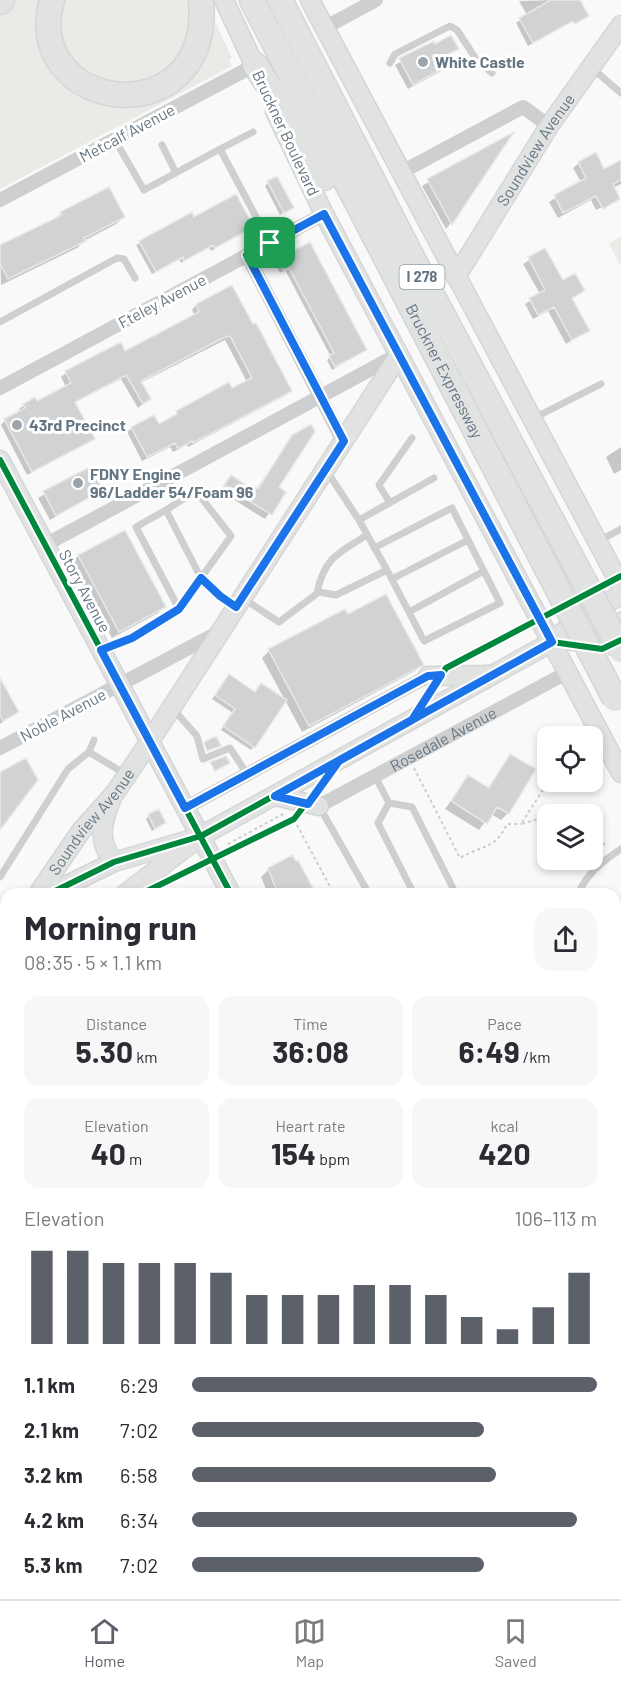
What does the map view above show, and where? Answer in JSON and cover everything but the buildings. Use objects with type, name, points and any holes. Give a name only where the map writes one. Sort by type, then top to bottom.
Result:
[{"type":"highway","points":[[52,0],[50,33],[61,62],[83,84],[102,93],[121,96],[153,91],[181,72],[197,40],[201,0]]},
{"type":"highway","name":"Bruckner Expressway","points":[[252,0],[344,182],[618,705]]},
{"type":"highway","name":"Bruckner Expressway","points":[[280,0],[413,259],[621,650]]},
{"type":"highway","points":[[255,65],[304,141],[426,365],[544,563]]},
{"type":"main road","name":"Bruckner Boulevard","points":[[224,0],[324,214],[621,773]]},
{"type":"main road","points":[[310,0],[621,586]]},
{"type":"main road","name":"Soundview Avenue","points":[[456,278],[549,126],[621,25]]},
{"type":"main road","name":"Soundview Avenue","points":[[42,888],[81,831],[115,793],[150,741],[399,355]]},
{"type":"main road","name":"Story Avenue","points":[[0,460],[228,888]]},
{"type":"main road","name":"Rosedale Avenue","points":[[133,888],[201,836],[552,642],[577,619],[621,595]]},
{"type":"main road","name":"Rosedale Avenue","points":[[552,642],[589,639],[621,622]]},
{"type":"main road","points":[[428,676],[494,675]]},
{"type":"main road","points":[[114,861],[102,842],[106,815],[115,793]]},
{"type":"main road","points":[[275,796],[319,806]]},
{"type":"main road","name":"Rosedale Avenue","points":[[61,888],[114,861],[201,836]]},
{"type":"street","points":[[324,28],[376,0]]},
{"type":"street","name":"Metcalf Avenue","points":[[0,200],[255,65]]},
{"type":"street","points":[[400,173],[523,107],[549,126]]},
{"type":"street","name":"Fteley Avenue","points":[[0,388],[324,214]]},
{"type":"street","points":[[247,255],[344,441]]},
{"type":"street","points":[[45,544],[399,355]]},
{"type":"street","name":"Noble Avenue","points":[[0,748],[221,631]]},
{"type":"street","name":"Rosedale Avenue","points":[[319,806],[568,672]]},
{"type":"street","points":[[185,808],[428,676]]},
{"type":"lane","points":[[390,63],[395,54],[450,26],[457,30],[476,59],[492,73]]},
{"type":"lane","points":[[592,68],[621,93]]},
{"type":"lane","points":[[115,140],[141,189],[253,132]]},
{"type":"lane","points":[[162,145],[176,173]]},
{"type":"lane","points":[[220,149],[270,243]]},
{"type":"lane","points":[[0,322],[117,258],[124,259],[135,278]]},
{"type":"lane","points":[[532,419],[601,384]]},
{"type":"lane","points":[[390,502],[379,485],[412,438]]},
{"type":"lane","points":[[326,470],[359,520],[374,548],[392,579],[424,641],[500,603],[452,508],[374,548]]},
{"type":"lane","points":[[359,520],[434,478]]},
{"type":"lane","points":[[101,650],[132,638],[179,609],[231,536],[196,491],[136,527],[179,609]]},
{"type":"lane","points":[[166,510],[201,578],[220,596],[239,602],[279,622],[317,593],[321,572],[334,556],[367,535]]},
{"type":"lane","points":[[597,542],[621,529]]},
{"type":"lane","points":[[392,579],[468,540]]},
{"type":"lane","points":[[317,593],[336,595],[387,570]]},
{"type":"lane","points":[[409,612],[484,571]]},
{"type":"lane","points":[[172,707],[198,736],[202,759],[230,748],[247,774]]},
{"type":"lane","points":[[0,877],[68,769],[89,752],[94,740]]},
{"type":"lane","points":[[89,752],[127,775]]},
{"type":"lane","points":[[375,776],[389,803]]},
{"type":"lane","points":[[389,803],[378,823],[411,888]]},
{"type":"lane","points":[[389,803],[412,807],[453,888]]},
{"type":"lane","points":[[319,806],[366,888]]},
{"type":"lane","points":[[581,888],[584,880],[621,849]]},
{"type":"path","points":[[413,767],[460,858],[477,848],[488,847],[501,838],[507,824],[522,824],[537,819]]},
{"type":"path","points":[[522,824],[542,792]]},
{"type":"path","points":[[228,844],[290,811]]},
{"type":"path","points":[[297,825],[331,888]]},
{"type":"path","points":[[603,843],[612,855]]},
{"type":"shaded area","points":[[0,0],[189,0],[190,4],[212,16],[232,58],[229,60],[232,66],[0,189]]},
{"type":"shaded area","points":[[621,237],[621,267],[609,243]]},
{"type":"cycle path","points":[[0,460],[228,888]]},
{"type":"cycle path","points":[[413,718],[446,668],[621,576]]},
{"type":"cycle path","points":[[61,888],[114,862],[201,836],[552,642],[602,649],[621,640]]},
{"type":"cycle path","points":[[153,888],[294,819],[335,766]]},
{"type":"place","name":"White Castle","points":[[423,62]]},
{"type":"place","name":"43rd Precinct","points":[[17,425]]},
{"type":"place","name":"FDNY Engine 96/Ladder 54/Foam 96","points":[[78,483]]},
{"type":"route","points":[[270,243],[247,255],[344,441],[236,607],[201,578],[179,609],[132,638],[101,650],[185,808],[428,676],[441,675],[412,720],[339,761],[308,804],[275,796],[339,761],[552,642],[324,214],[270,243]]}]
